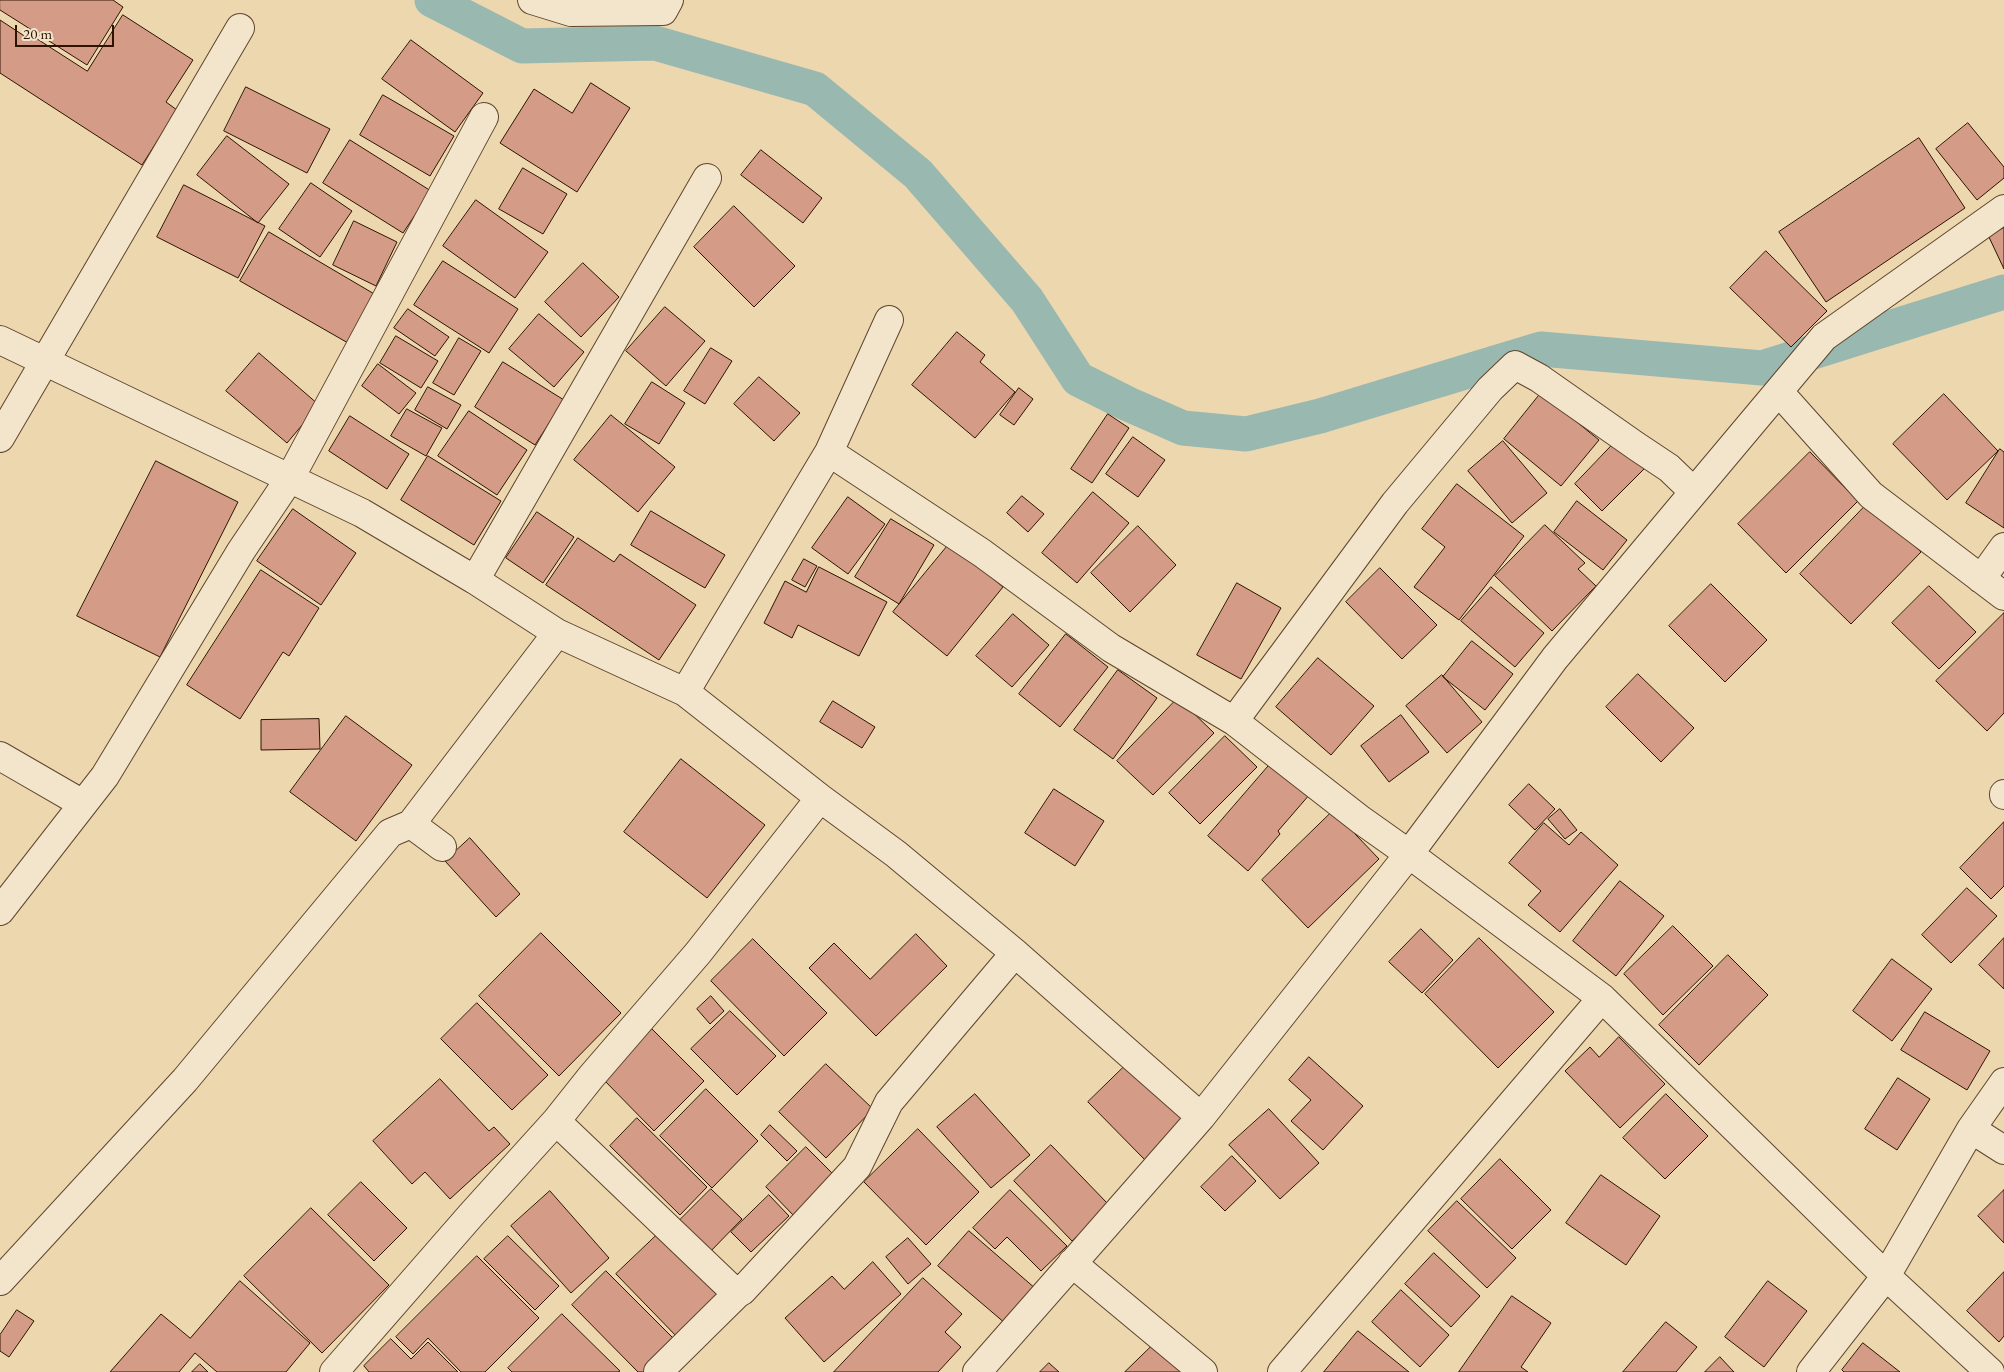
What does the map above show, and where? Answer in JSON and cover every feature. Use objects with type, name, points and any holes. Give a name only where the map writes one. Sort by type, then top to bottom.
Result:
[{"type":"street","points":[[549,2],[571,12],[663,11],[670,0]]},
{"type":"street","points":[[0,438],[240,28]]},
{"type":"street","points":[[0,911],[105,776],[241,551],[290,478],[484,117]]},
{"type":"street","points":[[475,580],[706,178]]},
{"type":"street","points":[[977,1372],[1201,1117],[1409,854],[1555,658],[1824,337],[2004,210]]},
{"type":"street","points":[[685,692],[829,452],[889,320]]},
{"type":"street","points":[[0,340],[362,513],[475,580],[557,632],[685,692],[820,798],[896,854],[1015,953],[1201,1117]]},
{"type":"street","points":[[1234,721],[1395,503],[1490,389],[1515,365],[1539,378],[1669,468],[1694,492]]},
{"type":"street","points":[[1779,391],[1871,495],[2004,596]]},
{"type":"street","points":[[829,452],[982,553],[1111,648],[1234,721],[1361,820],[1602,998],[1886,1276],[1990,1372]]},
{"type":"street","points":[[1981,579],[2004,547]]},
{"type":"street","points":[[0,1281],[186,1080],[390,833],[412,824],[557,632]]},
{"type":"street","points":[[0,756],[83,804]]},
{"type":"street","points":[[334,1372],[556,1121],[591,1077],[698,953],[820,798]]},
{"type":"street","points":[[412,824],[442,846]]},
{"type":"street","points":[[658,1372],[742,1291],[857,1167],[889,1102],[1015,953]]},
{"type":"street","points":[[1282,1372],[1602,998]]},
{"type":"street","points":[[1811,1372],[1886,1276],[1971,1129],[2004,1082]]},
{"type":"street","points":[[556,1121],[737,1294]]},
{"type":"street","points":[[1971,1129],[2004,1150]]},
{"type":"street","points":[[1072,1263],[1202,1372]]},
{"type":"building","points":[[0,0],[113,0],[123,7],[87,65],[0,10]]},
{"type":"building","points":[[123,15],[193,60],[166,102],[177,110],[142,165],[0,73],[0,20],[29,39],[31,35],[87,71]]},
{"type":"building","points":[[411,40],[483,93],[455,132],[382,79]]},
{"type":"building","points":[[591,83],[630,108],[577,192],[500,143],[534,89],[572,113]]},
{"type":"building","points":[[246,87],[330,129],[307,173],[224,131]]},
{"type":"building","points":[[383,95],[454,136],[430,176],[360,135]]},
{"type":"building","points":[[1968,123],[2004,167],[2004,178],[1977,200],[1936,149]]},
{"type":"building","points":[[227,136],[289,184],[258,223],[197,175]]},
{"type":"building","points":[[1919,138],[1965,208],[1826,302],[1779,232]]},
{"type":"building","points":[[350,140],[431,191],[403,233],[323,183]]},
{"type":"building","points":[[761,150],[822,198],[803,223],[741,175]]},
{"type":"building","points":[[523,168],[567,194],[543,234],[499,209]]},
{"type":"building","points":[[311,183],[352,211],[320,257],[279,229]]},
{"type":"building","points":[[184,185],[265,226],[238,278],[157,237]]},
{"type":"building","points":[[476,200],[548,252],[515,298],[443,246]]},
{"type":"building","points":[[734,206],[795,266],[754,307],[694,247]]},
{"type":"building","points":[[354,221],[397,242],[376,286],[333,265]]},
{"type":"building","points":[[2004,228],[2004,269],[1988,235]]},
{"type":"building","points":[[269,232],[376,295],[348,343],[240,281]]},
{"type":"building","points":[[1766,251],[1827,311],[1791,347],[1730,288]]},
{"type":"building","points":[[443,261],[518,309],[489,353],[414,305]]},
{"type":"building","points":[[583,263],[619,297],[581,337],[545,302]]},
{"type":"building","points":[[665,307],[705,341],[666,386],[626,351]]},
{"type":"building","points":[[408,309],[449,337],[435,356],[394,328]]},
{"type":"building","points":[[539,314],[584,352],[554,387],[509,349]]},
{"type":"building","points":[[957,332],[985,355],[980,362],[1015,392],[975,438],[912,385]]},
{"type":"building","points":[[396,336],[438,361],[421,388],[380,363]]},
{"type":"building","points":[[459,338],[481,351],[454,395],[433,383]]},
{"type":"building","points":[[711,348],[732,361],[705,404],[684,391]]},
{"type":"building","points":[[259,353],[319,405],[287,443],[226,391]]},
{"type":"building","points":[[503,362],[564,400],[535,445],[475,407]]},
{"type":"building","points":[[378,364],[416,393],[399,414],[362,386]]},
{"type":"building","points":[[759,377],[800,413],[774,441],[734,404]]},
{"type":"building","points":[[652,382],[685,403],[659,444],[625,424]]},
{"type":"building","points":[[428,387],[461,405],[447,429],[415,410]]},
{"type":"building","points":[[1019,388],[1033,399],[1014,425],[1000,415]]},
{"type":"building","points":[[1541,393],[1599,440],[1561,486],[1504,439]]},
{"type":"building","points":[[1944,394],[1998,451],[1947,500],[1893,444]]},
{"type":"building","points":[[407,409],[442,428],[426,456],[391,436]]},
{"type":"building","points":[[469,411],[527,450],[497,495],[438,456]]},
{"type":"building","points":[[1108,414],[1129,428],[1092,483],[1071,469]]},
{"type":"building","points":[[611,415],[675,467],[638,512],[574,460]]},
{"type":"building","points":[[350,416],[409,454],[387,489],[329,451]]},
{"type":"building","points":[[1133,437],[1165,460],[1138,497],[1106,474]]},
{"type":"building","points":[[1618,439],[1646,467],[1602,511],[1575,484]]},
{"type":"building","points":[[1503,441],[1547,493],[1512,523],[1468,471]]},
{"type":"building","points":[[2000,449],[2004,452],[2004,528],[1966,503]]},
{"type":"building","points":[[1810,452],[1858,501],[1786,573],[1738,524]]},
{"type":"building","points":[[428,456],[501,501],[474,545],[401,500]]},
{"type":"building","points":[[156,461],[238,502],[160,657],[77,616]]},
{"type":"building","points":[[1457,484],[1524,536],[1459,620],[1414,587],[1445,547],[1422,529]]},
{"type":"building","points":[[1093,492],[1129,523],[1077,583],[1042,553]]},
{"type":"building","points":[[1022,496],[1044,514],[1028,532],[1007,513]]},
{"type":"building","points":[[848,497],[885,524],[848,574],[812,548]]},
{"type":"building","points":[[1577,501],[1627,540],[1603,570],[1554,532]]},
{"type":"building","points":[[1869,502],[1921,552],[1851,624],[1800,574]]},
{"type":"building","points":[[293,509],[356,553],[321,605],[257,561]]},
{"type":"building","points":[[651,511],[725,555],[705,588],[631,545]]},
{"type":"building","points":[[537,512],[574,537],[543,583],[506,558]]},
{"type":"building","points":[[891,519],[934,545],[899,604],[855,577]]},
{"type":"building","points":[[1545,525],[1585,563],[1578,569],[1596,586],[1552,631],[1495,576]]},
{"type":"building","points":[[1138,526],[1176,565],[1130,612],[1091,573]]},
{"type":"building","points":[[578,538],[614,562],[620,554],[696,605],[659,660],[546,585]]},
{"type":"building","points":[[950,543],[1003,587],[947,656],[893,612]]},
{"type":"building","points":[[804,559],[817,566],[805,587],[792,580]]},
{"type":"building","points":[[819,567],[887,602],[859,656],[798,625],[792,638],[764,623],[785,581],[806,592]]},
{"type":"building","points":[[1380,568],[1437,625],[1402,659],[1346,602]]},
{"type":"building","points":[[261,570],[319,608],[289,656],[283,652],[240,719],[187,685]]},
{"type":"building","points":[[1237,583],[1281,608],[1241,679],[1197,655]]},
{"type":"building","points":[[1711,584],[1767,640],[1725,682],[1669,626]]},
{"type":"building","points":[[1929,586],[1976,632],[1939,669],[1892,623]]},
{"type":"building","points":[[1491,587],[1544,633],[1515,667],[1461,621]]},
{"type":"building","points":[[2004,613],[2004,713],[1987,731],[1936,681]]},
{"type":"building","points":[[1013,614],[1049,645],[1012,687],[976,656]]},
{"type":"building","points":[[1066,634],[1108,667],[1060,727],[1019,694]]},
{"type":"building","points":[[1472,641],[1513,674],[1485,710],[1443,677]]},
{"type":"building","points":[[1318,658],[1374,706],[1331,755],[1276,707]]},
{"type":"building","points":[[1118,670],[1157,698],[1113,759],[1074,730]]},
{"type":"building","points":[[1638,674],[1694,728],[1661,762],[1606,707]]},
{"type":"building","points":[[1442,675],[1482,722],[1447,753],[1406,706]]},
{"type":"building","points":[[1178,698],[1214,733],[1153,795],[1117,761]]},
{"type":"building","points":[[833,701],[875,727],[862,748],[820,722]]},
{"type":"building","points":[[1401,715],[1429,752],[1389,782],[1361,746]]},
{"type":"building","points":[[346,716],[412,765],[356,841],[290,792]]},
{"type":"building","points":[[319,719],[320,749],[261,750],[261,720]]},
{"type":"building","points":[[1225,736],[1257,767],[1200,824],[1169,793]]},
{"type":"building","points":[[681,759],[765,825],[707,898],[624,832]]},
{"type":"building","points":[[1272,762],[1310,794],[1278,831],[1280,834],[1248,871],[1208,836]]},
{"type":"building","points":[[1529,784],[1555,809],[1535,830],[1509,805]]},
{"type":"building","points":[[1054,789],[1104,821],[1075,866],[1025,833]]},
{"type":"building","points":[[1560,809],[1577,830],[1565,839],[1548,819]]},
{"type":"building","points":[[1333,811],[1379,859],[1308,928],[1262,880]]},
{"type":"building","points":[[2004,822],[2004,886],[1991,899],[1960,868]]},
{"type":"building","points":[[1544,823],[1569,845],[1581,832],[1618,865],[1560,932],[1528,905],[1541,891],[1509,863]]},
{"type":"building","points":[[470,838],[520,894],[496,917],[445,861]]},
{"type":"building","points":[[1620,881],[1664,916],[1616,976],[1573,941]]},
{"type":"building","points":[[1967,888],[1997,916],[1951,963],[1922,935]]},
{"type":"building","points":[[1673,926],[1713,966],[1663,1015],[1624,974]]},
{"type":"building","points":[[1421,929],[1453,960],[1422,993],[1389,962]]},
{"type":"building","points":[[541,933],[621,1013],[559,1076],[479,996]]},
{"type":"building","points":[[916,934],[947,966],[876,1036],[809,968],[834,943],[870,979]]},
{"type":"building","points":[[1479,938],[1554,1012],[1498,1068],[1425,994]]},
{"type":"building","points":[[2004,938],[2004,989],[1979,965]]},
{"type":"building","points":[[753,939],[827,1013],[784,1056],[711,981]]},
{"type":"building","points":[[1728,955],[1768,995],[1699,1065],[1659,1025]]},
{"type":"building","points":[[1892,959],[1932,989],[1892,1041],[1853,1011]]},
{"type":"building","points":[[711,996],[724,1011],[710,1024],[697,1009]]},
{"type":"building","points":[[477,1003],[548,1075],[512,1110],[441,1039]]},
{"type":"building","points":[[730,1011],[776,1056],[737,1095],[691,1049]]},
{"type":"building","points":[[1925,1012],[1990,1051],[1967,1090],[1901,1050]]},
{"type":"building","points":[[652,1029],[704,1081],[654,1131],[602,1078]]},
{"type":"building","points":[[1619,1037],[1665,1084],[1620,1128],[1565,1071],[1590,1047],[1599,1057]]},
{"type":"building","points":[[1309,1057],[1363,1106],[1323,1150],[1291,1121],[1311,1100],[1289,1080]]},
{"type":"building","points":[[826,1064],[873,1109],[826,1158],[779,1112]]},
{"type":"building","points":[[1127,1064],[1185,1122],[1146,1161],[1088,1102]]},
{"type":"building","points":[[1898,1078],[1930,1099],[1897,1150],[1865,1129]]},
{"type":"building","points":[[440,1079],[489,1131],[494,1127],[510,1144],[450,1199],[425,1172],[412,1184],[373,1141]]},
{"type":"building","points":[[706,1089],[758,1141],[712,1188],[660,1136]]},
{"type":"building","points":[[975,1094],[1030,1155],[991,1188],[937,1127]]},
{"type":"building","points":[[1666,1094],[1708,1136],[1665,1179],[1623,1138]]},
{"type":"building","points":[[1269,1109],[1319,1163],[1280,1199],[1229,1145]]},
{"type":"building","points":[[637,1118],[707,1187],[680,1215],[610,1146]]},
{"type":"building","points":[[770,1125],[797,1151],[787,1161],[761,1135]]},
{"type":"building","points":[[918,1129],[979,1192],[926,1245],[864,1182]]},
{"type":"building","points":[[1051,1145],[1109,1205],[1072,1241],[1014,1181]]},
{"type":"building","points":[[806,1147],[836,1177],[795,1217],[766,1187]]},
{"type":"building","points":[[1232,1156],[1256,1181],[1225,1211],[1201,1187]]},
{"type":"building","points":[[1500,1159],[1551,1210],[1512,1249],[1461,1199]]},
{"type":"building","points":[[1601,1175],[1660,1216],[1626,1265],[1566,1223]]},
{"type":"building","points":[[361,1182],[407,1228],[374,1261],[328,1215]]},
{"type":"building","points":[[711,1189],[742,1219],[707,1255],[676,1224]]},
{"type":"building","points":[[1010,1190],[1067,1246],[1041,1271],[1007,1237],[995,1249],[973,1228]]},
{"type":"building","points":[[2004,1190],[2004,1243],[1978,1216]]},
{"type":"building","points":[[550,1191],[609,1258],[571,1293],[511,1226]]},
{"type":"building","points":[[769,1195],[789,1216],[751,1252],[731,1232]]},
{"type":"building","points":[[1457,1201],[1516,1258],[1487,1288],[1428,1231]]},
{"type":"building","points":[[311,1208],[389,1285],[322,1353],[244,1276]]},
{"type":"building","points":[[969,1231],[1036,1289],[1006,1324],[938,1266]]},
{"type":"building","points":[[658,1234],[722,1300],[680,1340],[616,1274]]},
{"type":"building","points":[[508,1236],[559,1286],[535,1310],[484,1259]]},
{"type":"building","points":[[908,1238],[931,1264],[908,1284],[886,1257]]},
{"type":"building","points":[[1434,1253],[1480,1296],[1451,1327],[1405,1284]]},
{"type":"building","points":[[477,1256],[539,1318],[485,1372],[461,1372],[428,1338],[413,1354],[396,1337]]},
{"type":"building","points":[[873,1262],[901,1294],[824,1362],[785,1318],[832,1276],[844,1289]]},
{"type":"building","points":[[606,1271],[678,1343],[649,1372],[638,1372],[572,1305]]},
{"type":"building","points":[[2004,1272],[2004,1336],[1999,1342],[1967,1311]]},
{"type":"building","points":[[923,1278],[962,1314],[945,1332],[961,1347],[938,1372],[834,1372]]},
{"type":"building","points":[[240,1281],[310,1343],[286,1372],[217,1372],[195,1353],[179,1372],[110,1372],[161,1314],[190,1338]]},
{"type":"building","points":[[1768,1281],[1807,1311],[1764,1367],[1725,1337]]},
{"type":"building","points":[[1401,1290],[1449,1335],[1420,1367],[1372,1322]]},
{"type":"building","points":[[1512,1296],[1551,1323],[1521,1367],[1528,1372],[1459,1372]]},
{"type":"building","points":[[17,1310],[34,1321],[9,1357],[0,1351],[0,1335]]},
{"type":"building","points":[[562,1314],[620,1371],[512,1372],[508,1368]]},
{"type":"building","points":[[1666,1322],[1697,1347],[1676,1372],[1623,1372]]},
{"type":"building","points":[[1358,1331],[1409,1372],[1324,1372]]},
{"type":"building","points":[[391,1339],[411,1359],[428,1342],[458,1372],[369,1372],[364,1366]]},
{"type":"building","points":[[1863,1343],[1900,1372],[1844,1372],[1842,1370]]},
{"type":"building","points":[[1154,1344],[1181,1372],[1125,1372]]},
{"type":"building","points":[[1720,1357],[1734,1372],[1705,1372]]},
{"type":"building","points":[[1049,1363],[1059,1372],[1040,1372]]},
{"type":"building","points":[[200,1364],[208,1372],[192,1372]]},
{"type":"waterway","points":[[432,0],[522,46],[655,43],[815,89],[918,174],[1027,300],[1078,379],[1128,404],[1183,428],[1246,434],[1320,416],[1541,349],[1762,368],[2004,292]]}]
